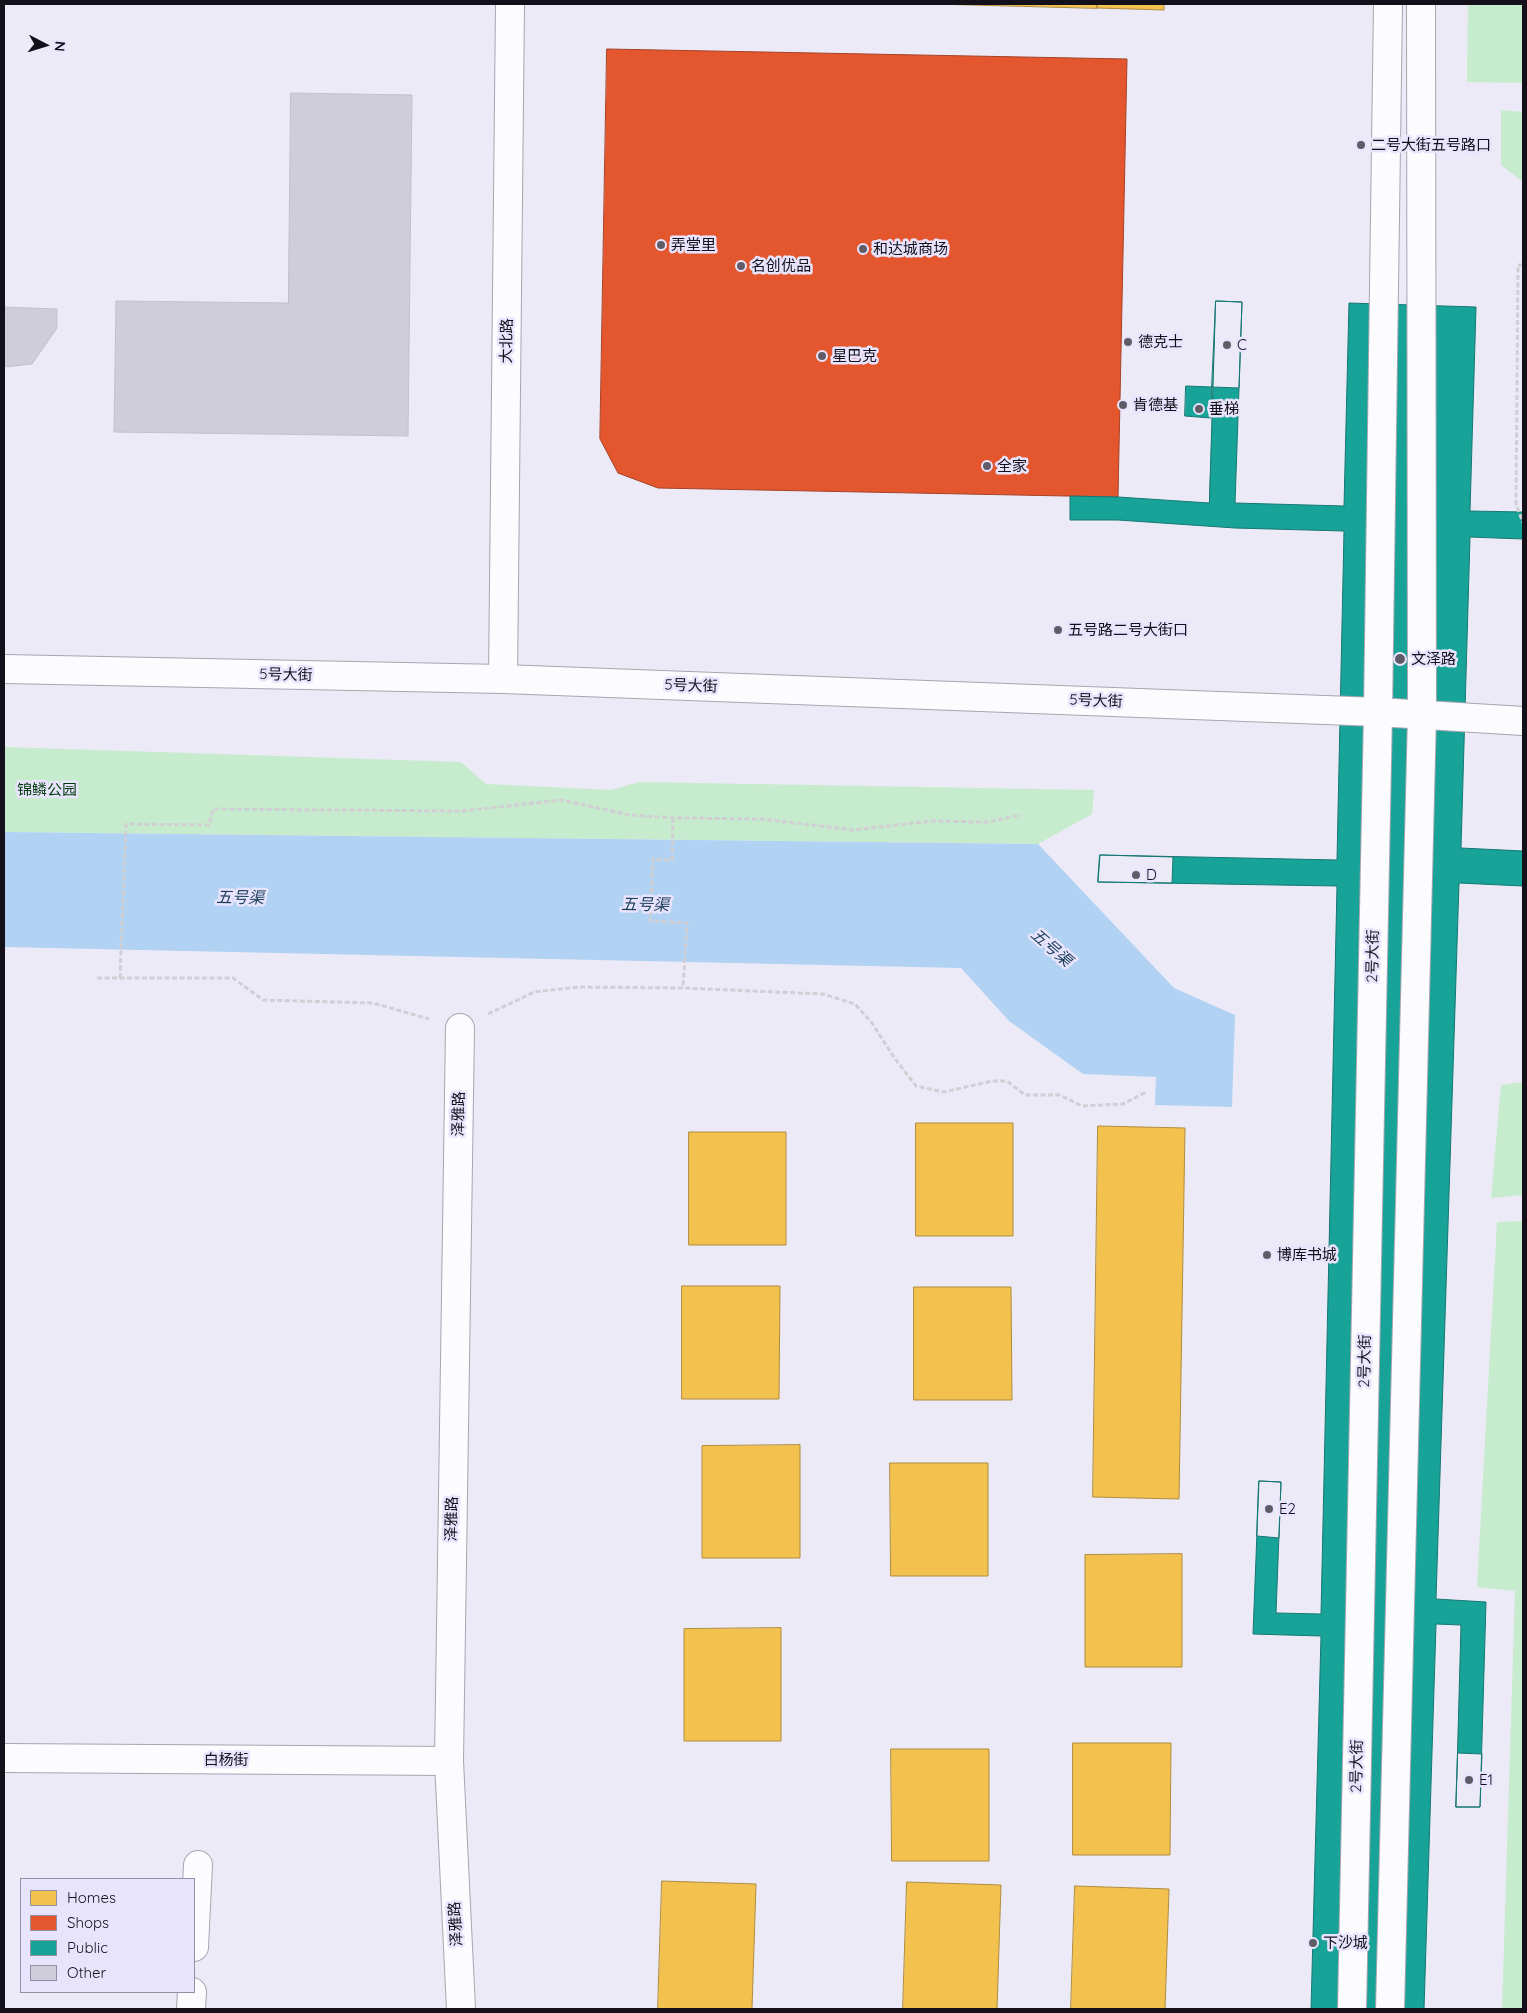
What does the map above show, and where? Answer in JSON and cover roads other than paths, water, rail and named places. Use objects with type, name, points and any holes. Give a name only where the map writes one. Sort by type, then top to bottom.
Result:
[{"type":"main road","name":"大北路","points":[[503,679],[510,4]]},
{"type":"main road","name":"2号大街","points":[[1352,2009],[1378,712],[1388,4]]},
{"type":"main road","points":[[1390,2009],[1422,715],[1421,4]]},
{"type":"main road","name":"5号大街","points":[[4,669],[503,679],[1378,712]]},
{"type":"main road","points":[[1378,712],[1523,721]]},
{"type":"main road","name":"泽雅路","points":[[460,1028],[449,1762],[460,2009]]},
{"type":"main road","name":"白杨街","points":[[4,1758],[449,1762]]},
{"type":"main road","points":[[195,1927],[198,1864]]},
{"type":"main road","points":[[191,2009],[192,1993]]},
{"type":"water","name":"五号渠","points":[[4,832],[1038,844],[1174,988],[1235,1015],[1232,1107],[1155,1105],[1156,1077],[1083,1074],[1009,1021],[961,968],[4,947]]},
{"type":"place","name":"二号大街五号路口","points":[[1361,145]]},
{"type":"place","name":"弄堂里","points":[[661,245]]},
{"type":"place","name":"和达城商场","points":[[863,249]]},
{"type":"place","name":"名创优品","points":[[741,266]]},
{"type":"place","name":"德克士","points":[[1128,342]]},
{"type":"place","name":"C","points":[[1227,345]]},
{"type":"place","name":"星巴克","points":[[822,356]]},
{"type":"place","name":"肯德基","points":[[1123,405]]},
{"type":"place","name":"垂梯","points":[[1199,409]]},
{"type":"place","name":"全家","points":[[987,466]]},
{"type":"place","name":"五号路二号大街口","points":[[1058,630]]},
{"type":"place","name":"文泽路","points":[[1400,659]]},
{"type":"place","name":"D","points":[[1136,875]]},
{"type":"place","name":"博库书城","points":[[1267,1255]]},
{"type":"place","name":"E2","points":[[1269,1509]]},
{"type":"place","name":"E1","points":[[1469,1780]]},
{"type":"place","name":"下沙城","points":[[1313,1943]]},
{"type":"park label","name":"锦鳞公园","points":[[47,790]]}]
